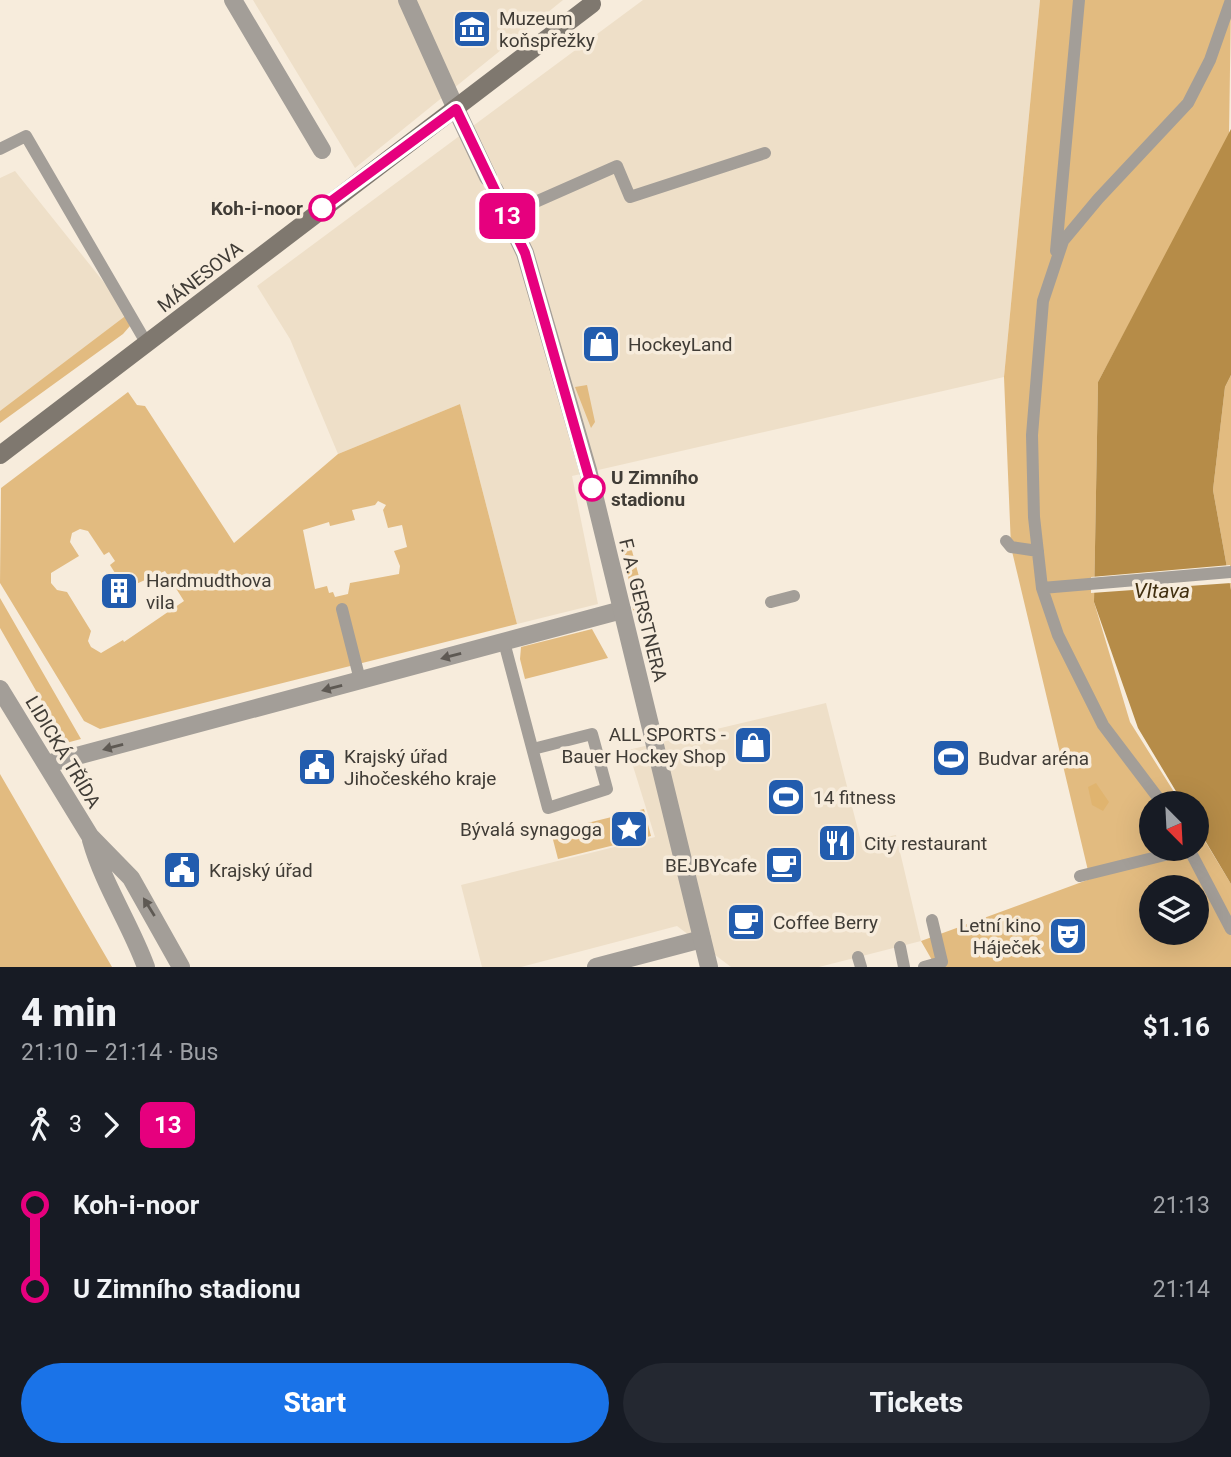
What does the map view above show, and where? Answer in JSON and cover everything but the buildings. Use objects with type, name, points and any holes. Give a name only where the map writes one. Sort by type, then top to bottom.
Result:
[{"type":"main road","name":"MÁNESOVA","points":[[0,455],[592,4]]},
{"type":"street","points":[[233,0],[322,150]]},
{"type":"street","name":"F. A. GERSTNERA","points":[[407,0],[525,253],[588,470],[709,967]]},
{"type":"street","points":[[47,764],[622,610]]},
{"type":"street","name":"LIDICKÁ TŘÍDA","points":[[0,689],[90,836],[108,889],[146,967]]},
{"type":"street","name":"LIDICKÁ TŘÍDA","points":[[90,836],[131,878],[181,967]]},
{"type":"street","points":[[596,967],[702,939]]},
{"type":"lane","points":[[1056,255],[1079,0]]},
{"type":"lane","points":[[1153,791],[1103,725],[1058,635],[1046,588],[1038,551],[1032,435],[1042,301],[1063,241],[1098,199],[1188,103],[1210,60],[1231,1]]},
{"type":"lane","points":[[0,149],[26,136],[147,344]]},
{"type":"lane","points":[[506,215],[617,166],[631,197],[765,153]]},
{"type":"lane","points":[[1006,541],[1011,547],[1038,551]]},
{"type":"lane","points":[[1046,588],[1231,572]]},
{"type":"lane","points":[[771,602],[794,596]]},
{"type":"lane","points":[[342,609],[360,680]]},
{"type":"lane","points":[[504,642],[548,808],[607,789],[592,734],[533,749]]},
{"type":"lane","points":[[1080,876],[1189,849],[1231,929]]},
{"type":"lane","points":[[924,967],[942,962],[932,920]]},
{"type":"lane","points":[[900,947],[904,967]]},
{"type":"shaded area","points":[[253,0],[563,0],[355,168]]},
{"type":"shaded area","name":"Koh-i-noor","points":[[643,0],[1040,0],[1004,377],[572,476],[598,604],[517,624],[460,404],[338,454],[290,339],[257,286]]},
{"type":"shaded area","points":[[1040,0],[1231,0],[1229,137],[1098,382],[1094,602],[1130,722],[1173,791],[1139,791],[1139,861],[1209,861],[1209,848],[1231,884],[1231,967],[936,967],[921,941],[1090,879],[1011,547],[1004,377]]},
{"type":"shaded area","points":[[15,171],[122,305],[127,326],[0,420],[0,178]]},
{"type":"shaded area","points":[[128,314],[130,326],[123,334],[0,423],[0,411]]},
{"type":"shaded area","points":[[1231,375],[1231,590],[1213,490],[1225,387]]},
{"type":"shaded area","points":[[587,385],[595,422],[591,428],[575,387]]},
{"type":"shaded area","points":[[128,392],[137,405],[145,406],[234,543],[338,454],[460,404],[517,624],[100,729],[84,721],[0,583],[1,488]],"holes":[[[378,501],[386,505],[383,510],[388,528],[402,525],[407,547],[394,551],[400,566],[399,574],[350,583],[348,594],[335,597],[333,592],[329,593],[327,586],[315,589],[303,530],[329,522],[330,526],[355,520],[352,510],[375,505]],[[80,529],[88,531],[104,555],[109,552],[115,561],[110,565],[125,589],[165,571],[184,601],[124,642],[123,640],[101,653],[91,647],[88,641],[91,631],[67,592],[57,590],[51,583],[51,573],[79,556],[70,542],[72,533]]]},
{"type":"shaded area","points":[[631,547],[651,621],[638,617],[633,610],[624,549]]},
{"type":"shaded area","points":[[0,598],[81,739],[66,743],[0,628]]},
{"type":"shaded area","points":[[592,629],[608,658],[525,679],[520,659],[521,647]]},
{"type":"shaded area","points":[[826,703],[861,842],[896,835],[921,941],[819,967],[731,967],[677,926],[521,967],[482,967],[461,885],[655,837],[628,750]]},
{"type":"shaded area","points":[[0,774],[112,967],[0,967]]},
{"type":"shaded area","points":[[1096,783],[1109,802],[1103,811],[1092,805],[1088,787]]},
{"type":"shaded area","points":[[644,809],[651,836],[558,859],[551,832]]},
{"type":"water","name":"Vltava","points":[[1231,129],[1231,375],[1225,387],[1213,490],[1231,590],[1231,884],[1209,847],[1209,791],[1176,791],[1138,728],[1094,602],[1098,382]]},
{"type":"pier","points":[[1230,565],[1231,583],[1091,593],[1091,577]]},
{"type":"bus line","name":"13","points":[[322,208],[456,109],[525,253],[592,488]]},
{"type":"place","name":"Muzeum koňspřežky","points":[[472,29]]},
{"type":"place","name":"Koh-i-noor","points":[[322,208]]},
{"type":"place","name":"HockeyLand","points":[[601,344]]},
{"type":"place","name":"U Zimního stadionu","points":[[592,488]]},
{"type":"place","name":"Hardmudthova vila","points":[[119,591]]},
{"type":"place","name":"ALL SPORTS - Bauer Hockey Shop","points":[[753,745]]},
{"type":"place","name":"Budvar aréna","points":[[951,758]]},
{"type":"place","name":"Krajský úřad Jihočeského kraje","points":[[317,767]]},
{"type":"place","name":"14 fitness","points":[[786,797]]},
{"type":"place","name":"Bývalá synagoga","points":[[629,829]]},
{"type":"place","name":"City restaurant","points":[[837,843]]},
{"type":"place","name":"BEJBYcafe","points":[[784,865]]},
{"type":"place","name":"Krajský úřad","points":[[182,870]]},
{"type":"place","name":"Coffee Berry","points":[[746,922]]},
{"type":"place","name":"Letní kino Háječek","points":[[1068,936]]}]
